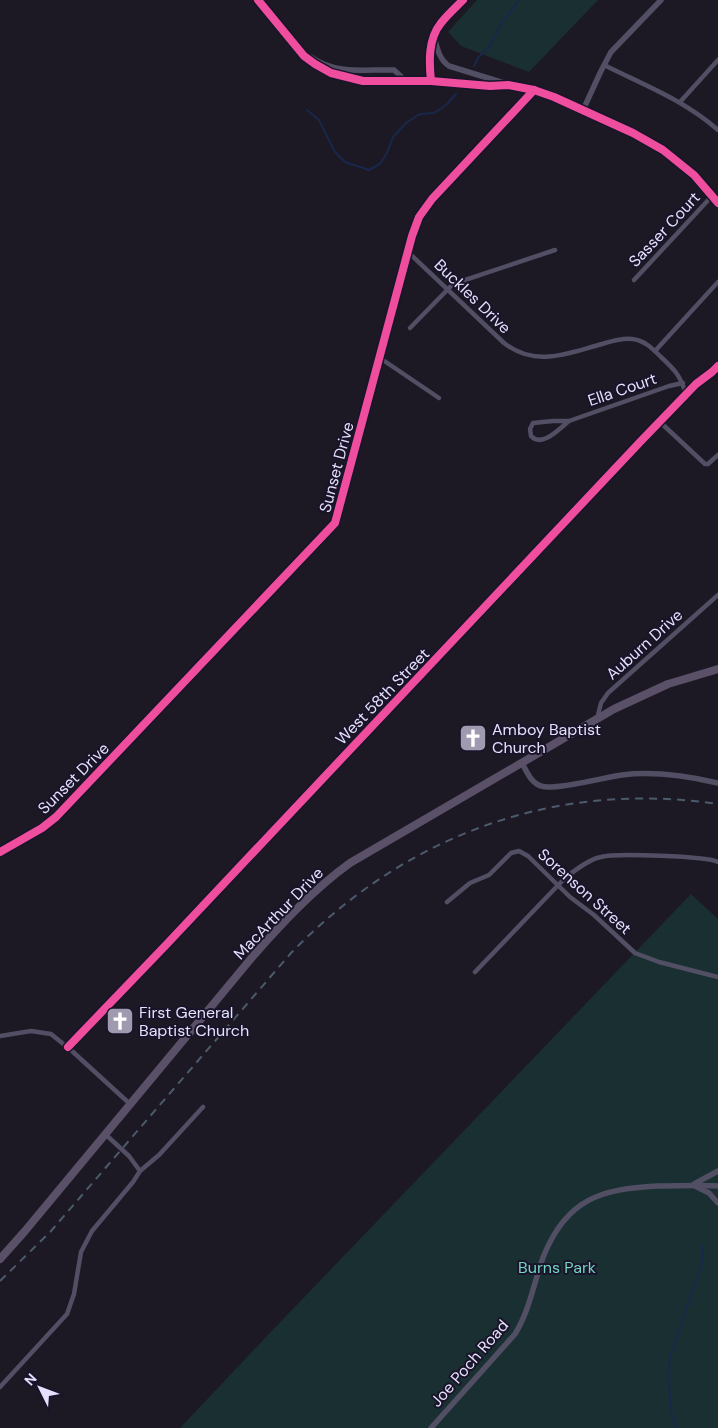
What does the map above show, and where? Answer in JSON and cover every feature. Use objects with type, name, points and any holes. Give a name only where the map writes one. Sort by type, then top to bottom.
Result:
[{"type":"main road","name":"MacArthur Drive","points":[[0,1259],[270,938],[330,877],[350,863],[597,719],[652,691],[691,676],[718,669]]},
{"type":"street","points":[[258,0],[304,56],[331,73],[363,81],[431,81],[490,86],[508,85]]},
{"type":"street","points":[[431,81],[429,62],[434,36],[440,24],[463,0]]},
{"type":"street","points":[[583,110],[604,65],[616,47],[661,0]]},
{"type":"street","points":[[274,20],[284,27],[307,54],[322,64],[348,70],[394,70],[406,81]]},
{"type":"street","points":[[434,36],[439,55],[444,63],[449,66],[508,85],[534,90],[554,97],[633,133],[663,150],[694,175],[718,204]]},
{"type":"street","points":[[680,102],[718,60]]},
{"type":"street","points":[[604,65],[680,102],[718,130]]},
{"type":"street","name":"Sunset Drive","points":[[0,852],[42,828],[56,817],[335,523],[417,222],[426,207],[534,90]]},
{"type":"street","name":"Sasser Court","points":[[634,280],[712,196]]},
{"type":"street","points":[[410,328],[453,284],[555,250]]},
{"type":"street","name":"Buckles Drive","points":[[408,252],[504,343],[514,350],[539,358],[557,356],[624,339],[633,339],[641,341],[655,351],[676,371],[683,384]]},
{"type":"street","points":[[655,351],[718,282]]},
{"type":"street","points":[[380,358],[439,398]]},
{"type":"street","name":"West 58th Street","points":[[68,1047],[686,394],[718,366]]},
{"type":"street","points":[[683,384],[686,394]]},
{"type":"street","name":"Ella Court","points":[[569,421],[541,441],[530,436],[530,427],[535,423],[569,421],[669,386],[683,384]]},
{"type":"street","points":[[660,422],[705,464],[711,462],[718,455]]},
{"type":"street","name":"Auburn Drive","points":[[597,719],[601,703],[608,693],[718,595]]},
{"type":"street","points":[[522,763],[532,780],[544,787],[623,775],[643,774],[718,783]]},
{"type":"street","name":"Sorenson Street","points":[[447,902],[470,883],[489,875],[511,853],[519,851],[528,856],[570,897],[594,915],[635,953],[659,962],[718,977]]},
{"type":"street","points":[[475,972],[558,886],[576,870],[596,858],[617,855],[706,858],[718,862]]},
{"type":"street","points":[[0,1036],[25,1031],[51,1034],[68,1047],[130,1104]]},
{"type":"street","points":[[0,1387],[67,1314],[72,1302],[84,1245],[92,1231],[140,1171],[160,1155],[203,1107]]},
{"type":"street","points":[[105,1134],[129,1156],[140,1171]]},
{"type":"street","name":"Joe Poch Road","points":[[693,1185],[718,1171]]},
{"type":"street","points":[[693,1185],[710,1193],[718,1203]]},
{"type":"street","name":"Joe Poch Road","points":[[431,1428],[515,1334],[523,1320],[550,1242],[556,1231],[577,1208],[595,1197],[616,1190],[636,1187],[718,1186]]},
{"type":"green space","points":[[477,0],[598,0],[529,72],[461,46],[448,32]]},
{"type":"green space","name":"Burns Park","points":[[691,894],[718,919],[718,1428],[180,1428],[265,1338]]},
{"type":"waterway","points":[[474,66],[478,58],[490,46],[500,26],[519,0]]},
{"type":"waterway","points":[[307,110],[319,120],[335,152],[345,162],[369,170],[380,164],[387,153],[393,137],[407,122],[420,114],[434,113],[445,106],[456,94]]},
{"type":"waterway","points":[[676,1428],[672,1417],[668,1375],[670,1357],[702,1263],[703,1246]]},
{"type":"railway","points":[[0,1281],[51,1231],[291,953],[336,912],[383,877],[433,848],[486,825],[541,809],[598,801],[657,799],[718,804]]},
{"type":"cycle path","points":[[258,0],[304,56],[331,73],[363,81],[431,81],[490,86],[508,85],[534,90],[554,97],[633,133],[663,150],[694,175],[718,203]]},
{"type":"cycle path","points":[[431,81],[430,59],[434,36],[443,20],[463,0]]},
{"type":"cycle path","points":[[0,852],[42,828],[56,817],[335,523],[412,236],[419,217],[432,199],[534,90]]},
{"type":"cycle path","points":[[68,1047],[641,441],[696,384],[718,366]]},
{"type":"place","name":"Amboy Baptist Church","points":[[473,738]]},
{"type":"place","name":"First General Baptist Church","points":[[120,1021]]}]
